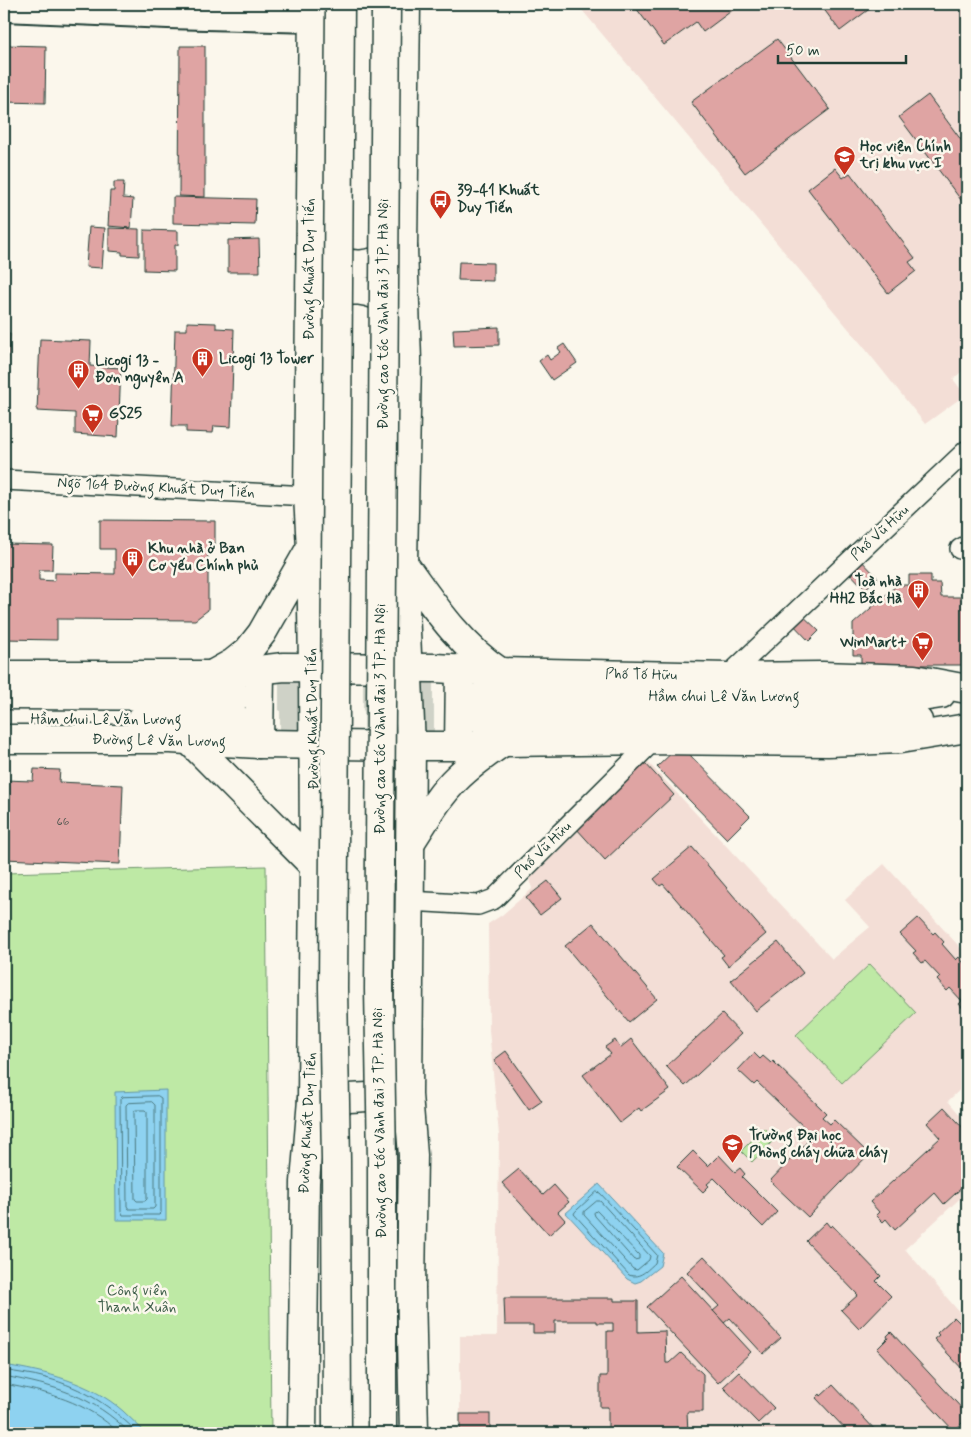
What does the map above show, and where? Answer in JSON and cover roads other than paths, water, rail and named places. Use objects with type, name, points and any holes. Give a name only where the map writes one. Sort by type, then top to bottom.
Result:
[{"type":"main road","points":[[337,1433],[333,988],[340,4]]},
{"type":"main road","name":"Đường cao tốc Vành đai 3 TP. Hà Nội","points":[[382,1433],[382,1160],[379,989],[386,4]]},
{"type":"main road","points":[[406,4],[403,248],[407,360],[403,563],[411,746],[408,1095],[412,1155],[411,1288],[414,1433]]},
{"type":"main road","name":"Đường Khuất Duy Tiến","points":[[302,1433],[304,1182],[312,1100],[314,866],[313,667],[308,496],[313,12]]},
{"type":"main road","points":[[310,244],[331,259],[351,265],[367,264],[386,258],[403,248]]},
{"type":"main road","points":[[310,303],[333,293],[353,290],[374,293],[406,307]]},
{"type":"main road","points":[[212,676],[248,651],[276,610],[311,548]]},
{"type":"main road","points":[[403,563],[453,630],[483,661],[500,672]]},
{"type":"main road","points":[[4,675],[212,676],[284,667],[313,667]]},
{"type":"main road","name":"Phố Tố Hữu","points":[[313,667],[460,669],[500,672],[727,677],[822,676],[914,679],[967,689]]},
{"type":"main road","points":[[459,746],[460,669]]},
{"type":"main road","points":[[259,744],[260,671]]},
{"type":"main road","name":"Hầm chui Lê Văn Lương","points":[[966,728],[916,721],[481,708],[915,698],[967,689]]},
{"type":"main road","name":"Hầm chui Lê Văn Lương","points":[[4,695],[238,708],[4,720]]},
{"type":"main road","points":[[314,744],[459,746],[503,742],[654,740],[828,742],[900,739],[966,728]]},
{"type":"main road","name":"Đường Lê Văn Lương","points":[[4,739],[170,739],[259,744],[314,744]]},
{"type":"main road","points":[[189,740],[314,866]]},
{"type":"main road","points":[[410,843],[444,793],[456,779],[503,742]]},
{"type":"main road","points":[[381,762],[392,976],[397,1134],[398,1433]]},
{"type":"main road","points":[[321,1433],[320,1250],[333,988]]},
{"type":"main road","points":[[312,1100],[408,1095]]},
{"type":"street","points":[[4,9],[85,8],[168,16],[313,12]]},
{"type":"street","name":"Phố Vũ Hữu","points":[[727,677],[967,450]]},
{"type":"street","name":"Ngõ 164 Đường Khuất Duy Tiến","points":[[4,480],[308,496]]},
{"type":"street","name":"Phố Vũ Hữu","points":[[410,901],[478,905],[494,899],[654,740]]},
{"type":"water","points":[[166,1090],[166,1220],[116,1220],[115,1092]]},
{"type":"water","points":[[599,1184],[663,1253],[660,1266],[641,1281],[635,1283],[627,1279],[566,1213]]},
{"type":"water","points":[[4,1365],[51,1375],[82,1386],[110,1401],[146,1433],[4,1433]]},
{"type":"tunnel","points":[[237,696],[480,697]]},
{"type":"tunnel","points":[[238,720],[481,719]]},
{"type":"place","name":"Học viện Chính trị khu vực I","points":[[844,175]]},
{"type":"place","name":"39-41 Khuất Duy Tiến","points":[[441,219]]},
{"type":"place","name":"Licogi 13 Tower","points":[[203,378]]},
{"type":"place","name":"Licogi 13 - Đơn nguyên A","points":[[79,389]]},
{"type":"place","name":"GS25","points":[[93,433]]},
{"type":"place","name":"Khu nhà ở Ban Cơ yếu Chính phủ","points":[[132,577]]},
{"type":"place","name":"Toà nhà HH2 Bắc Hà","points":[[918,610]]},
{"type":"place","name":"WinMart+","points":[[923,662]]},
{"type":"place","name":"Trường Đại học Phòng cháy chữa cháy","points":[[733,1164]]},
{"type":"park label","name":"Công viên Thanh Xuân","points":[[137,1300]]}]
